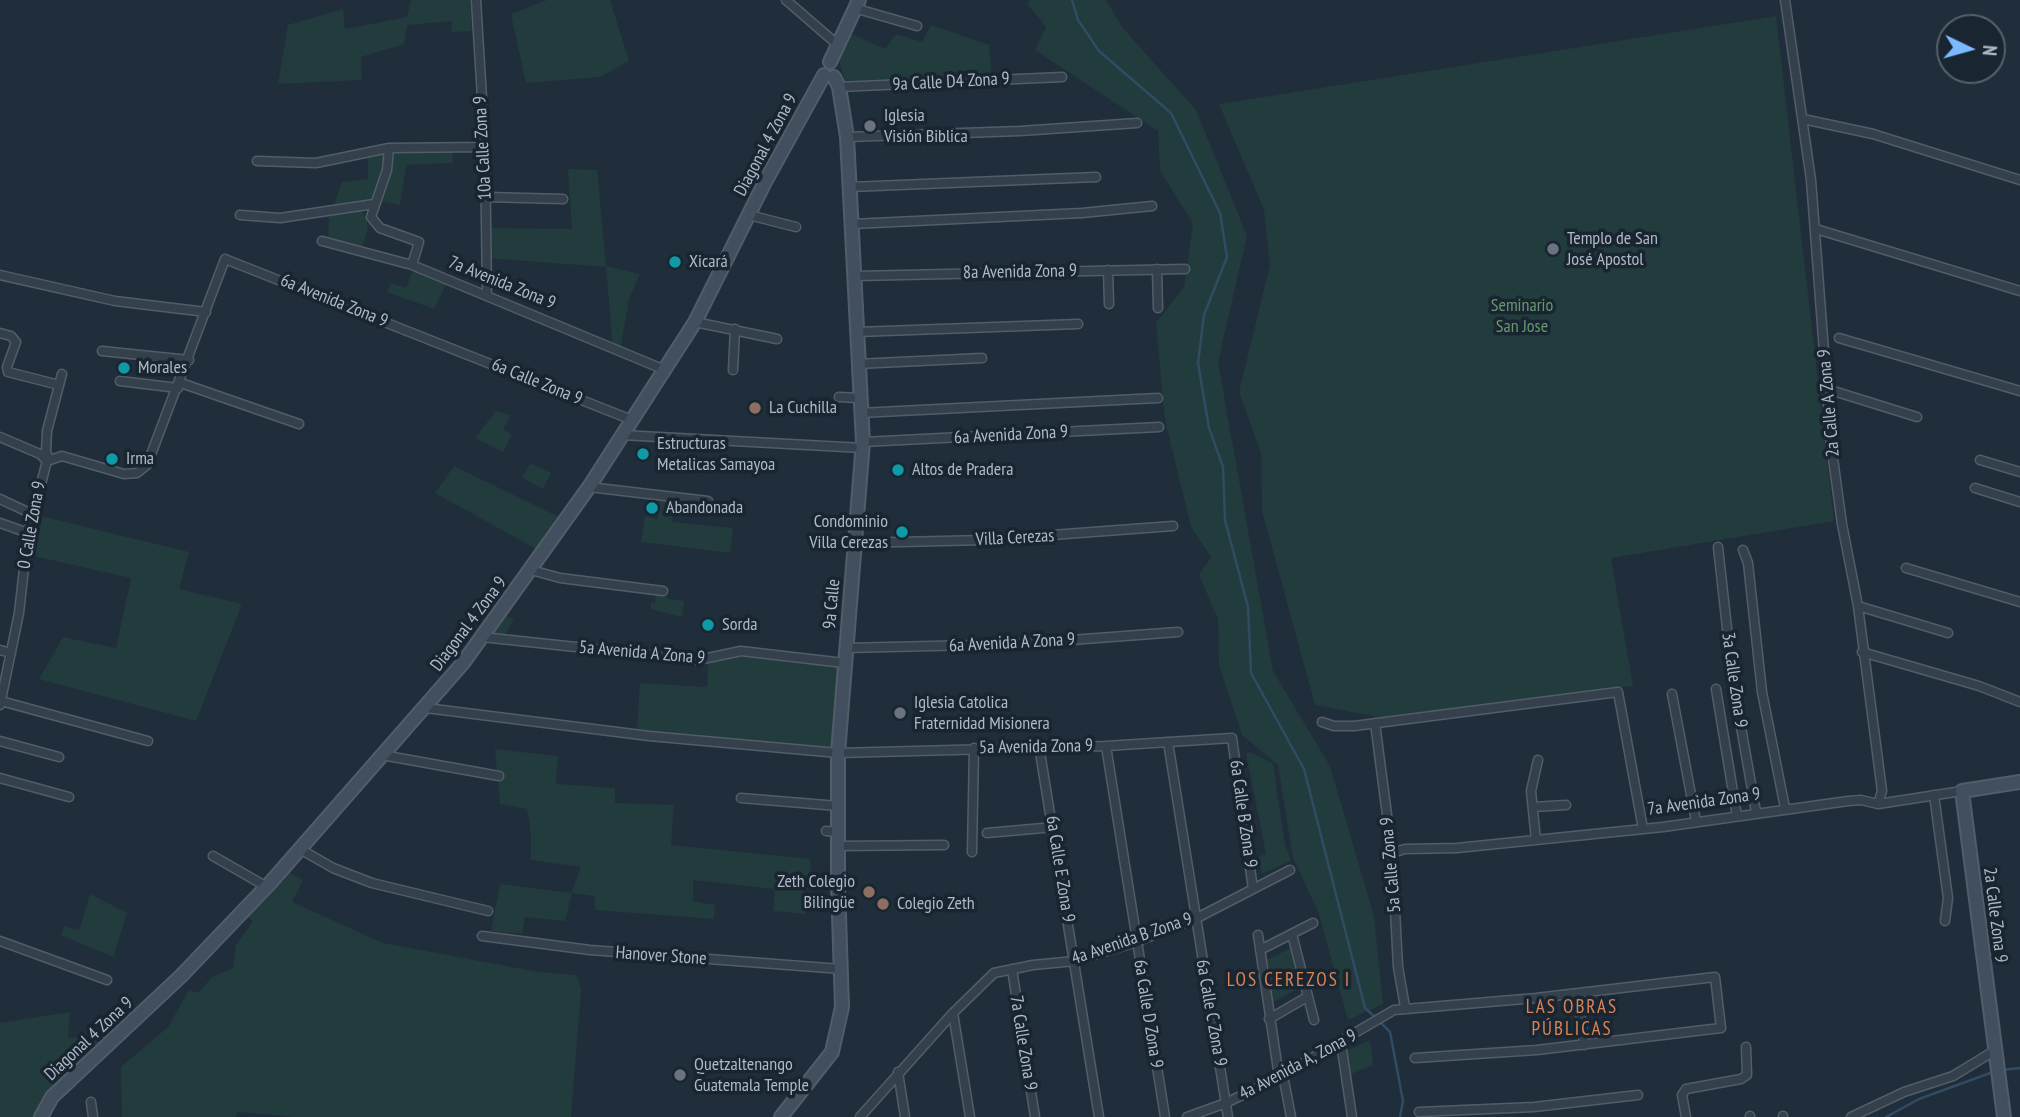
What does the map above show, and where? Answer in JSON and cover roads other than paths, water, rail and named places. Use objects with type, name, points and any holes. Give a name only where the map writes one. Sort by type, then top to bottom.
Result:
[{"type":"street","name":"10a Calle Zona 9","points":[[476,0],[485,147],[487,295]]},
{"type":"street","points":[[786,0],[838,45],[857,4],[917,26]]},
{"type":"street","name":"2a Calle A Zona 9","points":[[1785,0],[1816,229],[1827,389],[1842,524],[1858,606],[1882,791],[1878,804]]},
{"type":"street","name":"Diagonal 4 Zona 9","points":[[41,1117],[52,1097],[181,976],[267,887],[426,708],[482,637],[589,487],[695,322],[749,215],[832,80],[824,66],[830,62],[838,45]]},
{"type":"street","name":"9a Calle D4 Zona 9","points":[[832,80],[1062,77]]},
{"type":"street","name":"9a Calle","points":[[781,1117],[830,1056],[836,1044],[841,1019],[838,846],[832,832],[838,806],[838,753],[845,648],[863,445],[847,137],[832,80]]},
{"type":"street","points":[[1803,119],[1863,131],[2020,180]]},
{"type":"street","points":[[847,137],[1020,131],[1137,123]]},
{"type":"street","points":[[257,161],[316,163],[389,148],[485,147]]},
{"type":"street","points":[[389,148],[387,170],[370,215],[375,224],[419,242],[412,265]]},
{"type":"street","points":[[850,187],[1096,177]]},
{"type":"street","points":[[486,197],[563,199]]},
{"type":"street","points":[[240,215],[280,218],[374,204]]},
{"type":"street","points":[[853,224],[1068,213],[1152,205]]},
{"type":"street","points":[[749,215],[796,227]]},
{"type":"street","points":[[1816,229],[2020,291]]},
{"type":"street","name":"7a Avenida Zona 9","points":[[322,242],[412,265],[665,370]]},
{"type":"street","name":"0 Calle Zona 9","points":[[0,703],[11,653],[28,533],[48,460],[62,456],[124,474],[142,470],[151,457],[179,386],[225,259]]},
{"type":"street","name":"6a Avenida Zona 9","points":[[225,259],[442,343]]},
{"type":"street","points":[[1157,269],[1158,308]]},
{"type":"street","name":"8a Avenida Zona 9","points":[[855,275],[1185,269]]},
{"type":"street","points":[[1108,270],[1109,304]]},
{"type":"street","points":[[0,275],[115,301],[206,312]]},
{"type":"street","points":[[695,322],[777,339]]},
{"type":"street","points":[[856,332],[1078,324]]},
{"type":"street","points":[[733,370],[735,329]]},
{"type":"street","points":[[0,333],[15,339],[8,372],[59,385]]},
{"type":"street","points":[[1839,338],[2020,391]]},
{"type":"street","name":"6a Calle Zona 9","points":[[442,343],[632,420]]},
{"type":"street","points":[[102,351],[189,360]]},
{"type":"street","points":[[857,364],[982,358]]},
{"type":"street","points":[[48,460],[46,443],[62,374]]},
{"type":"street","points":[[120,381],[179,386],[299,424]]},
{"type":"street","points":[[1827,389],[1917,416]]},
{"type":"street","points":[[839,397],[859,398]]},
{"type":"street","points":[[860,413],[1158,398]]},
{"type":"street","name":"6a Avenida Zona 9","points":[[622,435],[863,445],[1159,427]]},
{"type":"street","points":[[0,437],[48,460]]},
{"type":"street","points":[[1980,460],[2020,472]]},
{"type":"street","points":[[589,487],[708,501]]},
{"type":"street","points":[[1975,488],[2020,502]]},
{"type":"street","points":[[0,499],[32,514]]},
{"type":"street","points":[[0,523],[28,533]]},
{"type":"street","name":"Villa Cerezas","points":[[856,543],[985,540],[1173,526]]},
{"type":"street","name":"3a Calle Zona 9","points":[[1718,547],[1733,682],[1756,812]]},
{"type":"street","points":[[1743,550],[1748,563],[1763,700],[1785,808]]},
{"type":"street","points":[[1906,568],[2020,602]]},
{"type":"street","points":[[531,570],[560,578],[663,591]]},
{"type":"street","points":[[1858,606],[1948,633]]},
{"type":"street","name":"6a Avenida A Zona 9","points":[[845,648],[1018,645],[1178,632]]},
{"type":"street","name":"5a Avenida A Zona 9","points":[[482,637],[698,660],[741,652],[844,663]]},
{"type":"street","points":[[0,650],[11,653]]},
{"type":"street","points":[[1862,652],[1979,686],[2020,702]]},
{"type":"street","points":[[1716,689],[1737,816]]},
{"type":"street","points":[[1322,722],[1342,726],[1375,723],[1618,692],[1643,829]]},
{"type":"street","points":[[1672,694],[1696,821]]},
{"type":"street","points":[[0,703],[148,741]]},
{"type":"street","name":"5a Avenida Zona 9","points":[[426,708],[649,736],[838,753],[1105,746],[1232,738]]},
{"type":"street","name":"5a Calle Zona 9","points":[[1375,723],[1392,853],[1398,967],[1405,1007]]},
{"type":"street","name":"6a Calle B Zona 9","points":[[1232,738],[1253,890]]},
{"type":"street","points":[[0,741],[59,757]]},
{"type":"street","name":"6a Calle C Zona 9","points":[[1168,742],[1228,1117]]},
{"type":"street","name":"6a Calle E Zona 9","points":[[1039,746],[1099,1117]]},
{"type":"street","name":"6a Calle D Zona 9","points":[[1105,746],[1165,1117]]},
{"type":"street","points":[[972,852],[974,748]]},
{"type":"street","points":[[382,755],[499,776]]},
{"type":"street","points":[[1536,839],[1532,785],[1538,760]]},
{"type":"street","points":[[0,778],[69,797]]},
{"type":"street","name":"7a Avenida Zona 9","points":[[1392,853],[1405,849],[1643,829],[1861,800],[1878,804],[2020,782]]},
{"type":"street","name":"2a Calle Zona 9","points":[[1962,790],[2004,1117]]},
{"type":"street","points":[[1934,794],[1948,898],[1945,921]]},
{"type":"street","points":[[741,798],[838,806]]},
{"type":"street","points":[[1533,807],[1566,805]]},
{"type":"street","points":[[987,833],[1054,827]]},
{"type":"street","points":[[838,846],[944,845]]},
{"type":"street","points":[[300,849],[333,868],[372,883],[488,911]]},
{"type":"street","points":[[213,856],[267,887]]},
{"type":"street","name":"4a Avenida B Zona 9","points":[[860,1117],[898,1072],[990,976],[1012,969],[1075,961],[1136,942],[1195,919],[1290,870]]},
{"type":"street","points":[[1260,950],[1313,923]]},
{"type":"street","points":[[1258,934],[1269,1019],[1291,1117]]},
{"type":"street","points":[[1292,934],[1314,1020]]},
{"type":"street","name":"Hanover Stone","points":[[482,936],[590,950],[841,969]]},
{"type":"street","points":[[0,941],[107,981]]},
{"type":"street","name":"7a Calle Zona 9","points":[[1012,969],[1035,1117]]},
{"type":"street","points":[[1405,1007],[1578,993],[1715,977],[1721,1028],[1584,1045],[1415,1058]]},
{"type":"street","points":[[1578,993],[1584,1045]]},
{"type":"street","points":[[1269,1019],[1307,998]]},
{"type":"street","name":"4a Avenida A, Zona 9","points":[[1187,1117],[1226,1103],[1281,1076],[1394,1010],[1405,1007]]},
{"type":"street","points":[[953,1013],[970,1117]]},
{"type":"street","points":[[1341,1043],[1352,1117]]},
{"type":"street","points":[[1686,1117],[1684,1090],[1744,1077],[1748,1070],[1746,1046]]},
{"type":"street","points":[[1851,1117],[1904,1092],[1953,1076],[1995,1053]]},
{"type":"street","points":[[898,1072],[905,1117]]},
{"type":"street","points":[[1419,1112],[1534,1107],[1638,1095]]},
{"type":"street","points":[[91,1102],[93,1117]]},
{"type":"waterway","points":[[1072,0],[1078,20],[1099,51],[1171,113],[1220,213],[1227,257],[1204,315],[1198,363],[1209,428],[1223,467],[1225,520],[1248,607],[1251,673],[1304,769],[1365,1008],[1375,1017]]},
{"type":"waterway","points":[[1380,1022],[1390,1032],[1403,1101],[1400,1117]]},
{"type":"waterway","points":[[2002,1070],[2020,1068]]},
{"type":"waterway","points":[[1886,1117],[1919,1099],[1993,1072]]},
{"type":"place","name":"Iglesia Visión Biblica","points":[[870,126]]},
{"type":"place","name":"Templo de San José Apostol","points":[[1553,249]]},
{"type":"place","name":"Xicará","points":[[675,262]]},
{"type":"place","name":"Morales","points":[[124,368]]},
{"type":"place","name":"La Cuchilla","points":[[755,408]]},
{"type":"place","name":"Estructuras Metalicas Samayoa","points":[[643,454]]},
{"type":"place","name":"Irma","points":[[112,459]]},
{"type":"place","name":"Altos de Pradera","points":[[898,470]]},
{"type":"place","name":"Abandonada","points":[[652,508]]},
{"type":"place","name":"Condominio Villa Cerezas","points":[[902,532]]},
{"type":"place","name":"Sorda","points":[[708,625]]},
{"type":"place","name":"Iglesia Catolica Fraternidad Misionera","points":[[900,713]]},
{"type":"place","name":"Zeth Colegio Bilingüe","points":[[869,892]]},
{"type":"place","name":"Colegio Zeth","points":[[883,904]]},
{"type":"place","name":"Quetzaltenango Guatemala Temple","points":[[680,1075]]},
{"type":"district","name":"LOS CEREZOS I","points":[[1289,981]]},
{"type":"district","name":"LAS OBRAS PÚBLICAS","points":[[1572,1019]]},
{"type":"park label","name":"Seminario San Jose","points":[[1522,316]]}]
